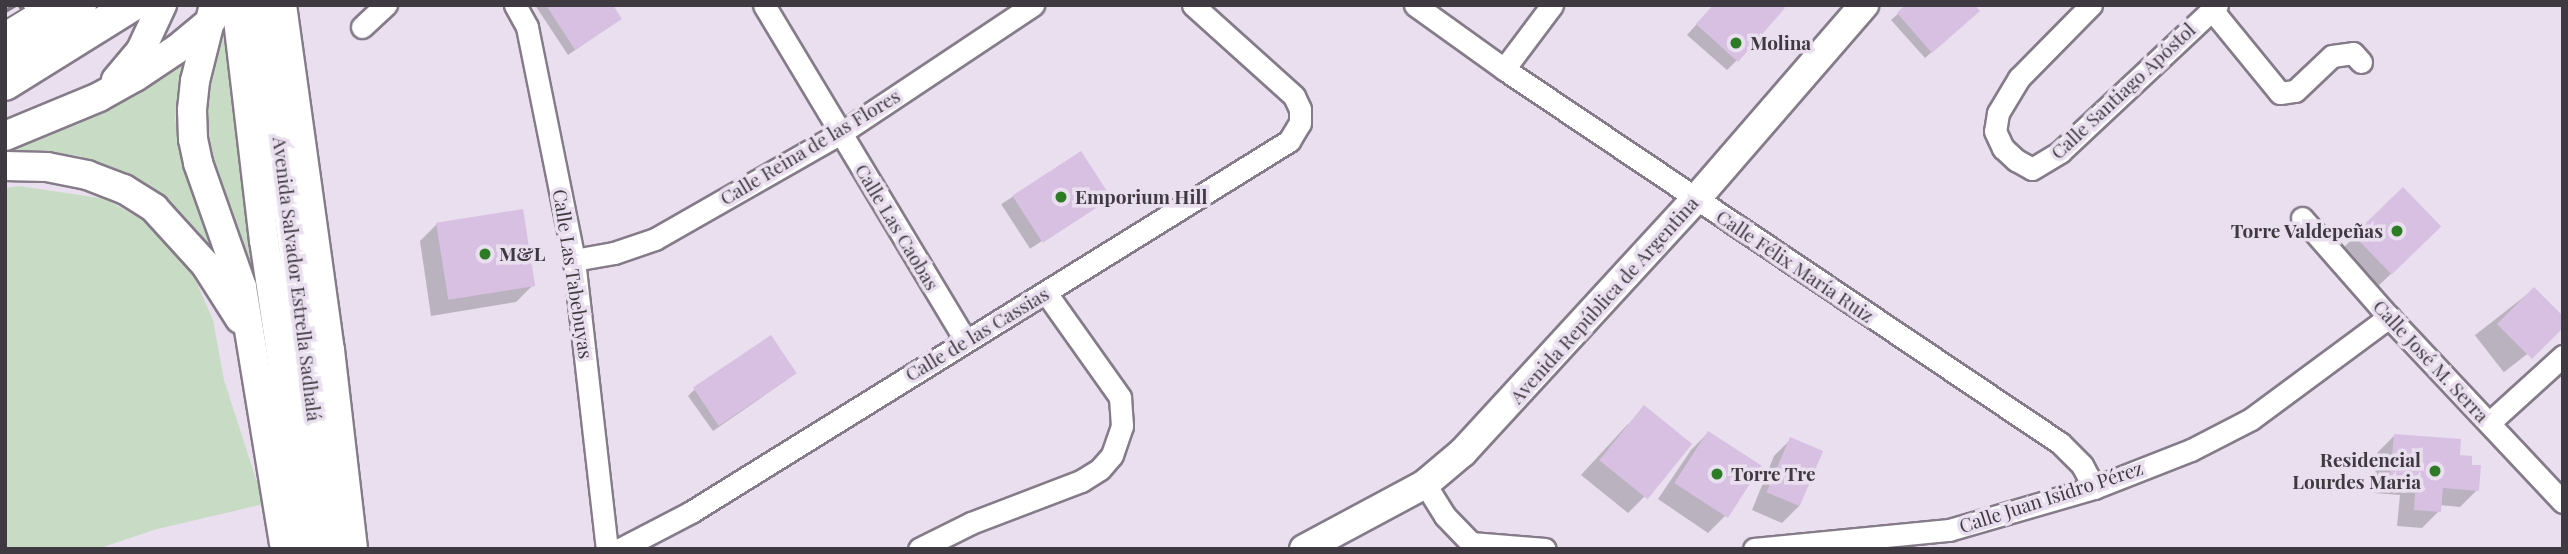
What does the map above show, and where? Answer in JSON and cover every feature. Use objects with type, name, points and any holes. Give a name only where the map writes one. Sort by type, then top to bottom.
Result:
[{"type":"highway","points":[[5,51],[80,5]]},
{"type":"highway","points":[[5,84],[151,9]]},
{"type":"main road","points":[[5,29],[43,5]]},
{"type":"main road","points":[[238,10],[287,36],[290,5]]},
{"type":"main road","name":"Avenida República de Argentina","points":[[1304,549],[1425,484],[1497,417],[1696,199],[1864,5]]},
{"type":"main road","points":[[99,97],[129,68],[151,9]]},
{"type":"main road","points":[[5,136],[99,97],[238,10]]},
{"type":"main road","points":[[238,10],[195,81],[193,139],[198,163],[242,288],[285,549]]},
{"type":"main road","name":"Avenida Salvador Estrella Sadhalá","points":[[238,10],[264,240],[310,549]]},
{"type":"main road","name":"Avenida Salvador Estrella Sadhalá","points":[[238,10],[334,549]]},
{"type":"main road","name":"Avenida Salvador Estrella Sadhalá","points":[[287,36],[354,549]]},
{"type":"main road","points":[[5,166],[47,167],[87,175],[124,189],[154,208],[205,264],[252,340]]},
{"type":"street","points":[[5,19],[32,5]]},
{"type":"street","points":[[362,27],[386,5]]},
{"type":"street","name":"Calle Las Tabebuyas","points":[[515,5],[527,27],[574,260],[607,549]]},
{"type":"street","name":"Calle Las Caobas","points":[[764,5],[965,340]]},
{"type":"street","name":"Calle Reina de las Flores","points":[[574,260],[614,253],[655,239],[841,133],[1034,5]]},
{"type":"street","name":"Calle de las Cassias","points":[[620,549],[691,512],[1289,141],[1300,123],[1300,109],[1294,96],[1193,5]]},
{"type":"street","name":"Calle Félix María Ruiz","points":[[1415,5],[1504,69],[2060,443],[2082,465],[2094,488]]},
{"type":"street","points":[[1504,69],[1552,5]]},
{"type":"street","name":"Calle Santiago Apóstol","points":[[2091,5],[2019,78],[1998,113],[1995,131],[2003,148],[2015,160],[2032,169],[2060,152],[2215,8]]},
{"type":"street","points":[[2215,8],[2280,93],[2295,91],[2332,56],[2353,53],[2361,62]]},
{"type":"street","name":"Calle José M. Serra","points":[[2302,218],[2389,317],[2563,502]]},
{"type":"street","points":[[919,549],[971,523],[1081,481],[1100,469],[1112,455],[1122,426],[1120,397],[1046,292]]},
{"type":"street","name":"Calle Juan Isidro Pérez","points":[[1754,549],[1951,539],[2094,488],[2191,450],[2251,419],[2389,317]]},
{"type":"street","points":[[2489,424],[2563,356]]},
{"type":"street","points":[[1425,484],[1445,516],[1469,546],[1545,549]]},
{"type":"green space","points":[[227,15],[262,300],[248,275],[213,176],[202,128],[205,71]]},
{"type":"green space","points":[[189,46],[175,119],[185,165],[229,277],[198,231],[179,210],[132,176],[79,156],[35,150],[5,153],[5,144]]},
{"type":"green space","points":[[19,186],[106,199],[142,220],[176,254],[195,279],[213,320],[224,380],[264,504],[157,529],[97,549],[5,549],[5,188]]},
{"type":"building","points":[[546,5],[613,5],[622,19],[575,50]]},
{"type":"building","name":"Molina","points":[[1713,5],[1782,5],[1785,8],[1738,62],[1696,24]]},
{"type":"building","points":[[1905,5],[1975,5],[1980,11],[1932,53],[1897,13]]},
{"type":"building","name":"Emporium Hill","points":[[1081,151],[1111,198],[1043,243],[1012,196]]},
{"type":"building","name":"Torre Valdepeñas","points":[[2403,187],[2441,227],[2392,274],[2353,235]]},
{"type":"building","name":"M&L","points":[[523,209],[535,286],[448,300],[436,223]]},
{"type":"building","points":[[2534,287],[2563,316],[2563,328],[2532,359],[2497,324]]},
{"type":"building","points":[[771,335],[797,373],[719,426],[693,388]]},
{"type":"building","points":[[1644,405],[1692,444],[1648,499],[1599,460]]},
{"type":"building","name":"Torre Tre","points":[[1708,431],[1762,466],[1728,518],[1674,483]]},
{"type":"building","name":"Residencial Lourdes Maria","points":[[2394,434],[2461,439],[2460,455],[2472,456],[2472,465],[2481,465],[2479,491],[2443,488],[2441,512],[2414,510],[2416,479],[2390,477]]},
{"type":"building","points":[[1790,437],[1823,451],[1800,506],[1767,492]]},
{"type":"railway","points":[[5,16],[23,5]]},
{"type":"place","name":"Molina","points":[[1736,43]]},
{"type":"place","name":"Emporium Hill","points":[[1061,197]]},
{"type":"place","name":"Torre Valdepeñas","points":[[2397,231]]},
{"type":"place","name":"M&L","points":[[485,254]]},
{"type":"place","name":"Residencial Lourdes Maria","points":[[2435,471]]},
{"type":"place","name":"Torre Tre","points":[[1717,474]]}]
